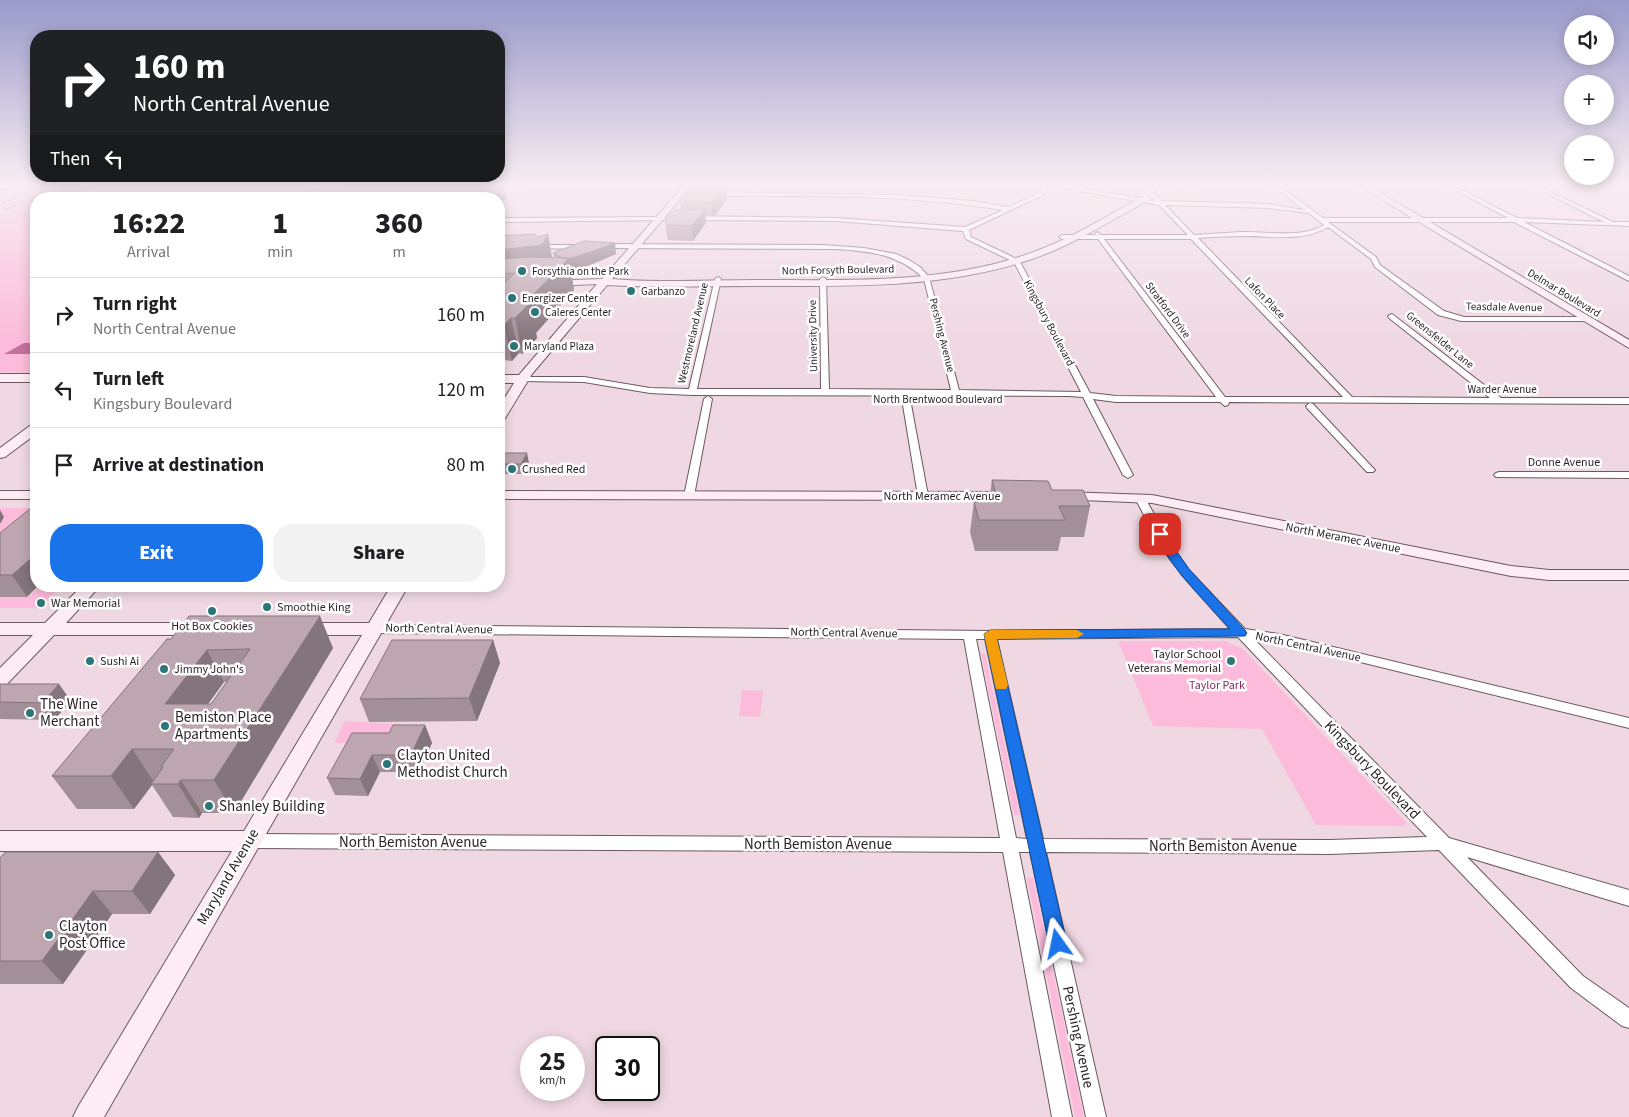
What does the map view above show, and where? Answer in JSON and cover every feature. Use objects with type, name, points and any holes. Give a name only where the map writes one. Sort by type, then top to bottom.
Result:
[{"type":"main road","name":"Maryland Avenue","points":[[88,1117],[248,842]]},
{"type":"street","points":[[505,407],[522,379],[645,235]]},
{"type":"street","points":[[958,235],[1013,259]]},
{"type":"street","name":"North Forsyth Boulevard","points":[[1013,259],[1066,235]]},
{"type":"street","name":"North Forsyth Boulevard","points":[[627,256],[599,270],[542,284],[606,281],[823,281],[925,276],[979,270],[1048,250],[1077,235]]},
{"type":"street","points":[[1062,237],[1191,237],[1223,235]]},
{"type":"street","name":"Teasdale Avenue","points":[[1342,235],[1376,260],[1378,266]]},
{"type":"street","name":"Delmar Boulevard","points":[[1445,235],[1629,345]]},
{"type":"street","points":[[1543,235],[1629,279]]},
{"type":"street","name":"Stratford Drive","points":[[1100,237],[1224,402]]},
{"type":"street","name":"Lafon Place","points":[[1191,237],[1352,402]]},
{"type":"street","points":[[526,247],[855,248],[880,252],[901,259],[916,267],[925,276]]},
{"type":"street","name":"Teasdale Avenue","points":[[1371,256],[1360,258],[1378,266],[1441,313],[1464,319],[1586,319]]},
{"type":"street","name":"Kingsbury Boulevard","points":[[1013,259],[1089,398],[1128,475]]},
{"type":"street","name":"Pershing Avenue","points":[[925,276],[956,392]]},
{"type":"street","name":"Westmoreland Avenue","points":[[692,392],[718,281]]},
{"type":"street","name":"University Drive","points":[[823,281],[825,392]]},
{"type":"street","name":"Greensfelder Lane","points":[[1392,316],[1498,400]]},
{"type":"street","points":[[0,378],[30,378]]},
{"type":"street","name":"North Brentwood Boulevard","points":[[505,379],[571,378],[599,381],[646,391],[956,392],[1089,398],[1124,406],[1224,402],[1352,402]]},
{"type":"street","name":"North Brentwood Boulevard","points":[[522,379],[586,385],[644,398],[1074,400],[1089,398]]},
{"type":"street","points":[[689,496],[708,399]]},
{"type":"street","points":[[906,399],[923,496]]},
{"type":"street","name":"Warder Avenue","points":[[1352,402],[1374,400],[1629,401]]},
{"type":"street","name":"North Brentwood Boulevard","points":[[1224,402],[1310,406],[1352,402]]},
{"type":"street","points":[[1310,406],[1370,470]]},
{"type":"street","points":[[0,454],[30,432]]},
{"type":"street","name":"Donne Avenue","points":[[1499,474],[1629,475]]},
{"type":"street","name":"North Meramec Avenue","points":[[505,494],[1024,496]]},
{"type":"street","points":[[0,496],[30,495]]},
{"type":"street","name":"North Meramec Avenue","points":[[1050,496],[1140,498],[1528,574],[1629,575]]},
{"type":"street","name":"Kingsbury Boulevard","points":[[1140,498],[1171,553],[1241,633],[1442,844],[1577,982],[1629,1019]]},
{"type":"street","points":[[0,679],[86,592]]},
{"type":"street","name":"Maryland Avenue","points":[[248,842],[397,592]]},
{"type":"street","points":[[0,629],[213,629]]},
{"type":"street","name":"North Central Avenue","points":[[282,629],[969,634],[1241,633],[1279,638],[1629,723]]},
{"type":"street","points":[[969,634],[1062,1117]]},
{"type":"street","name":"Pershing Avenue","points":[[990,634],[1096,1117]]},
{"type":"street","name":"North Bemiston Avenue","points":[[0,842],[1329,846],[1442,844],[1629,898]]},
{"type":"green space","points":[[0,235],[30,235],[30,373],[0,372]]},
{"type":"green space","points":[[0,508],[30,508],[30,518],[0,566]]},
{"type":"green space","points":[[33,592],[56,592],[39,608],[0,608],[0,597],[28,597]]},
{"type":"green space","name":"Taylor Park","points":[[1118,641],[1225,641],[1243,649],[1406,822],[1405,826],[1316,825],[1262,729],[1153,726]]},
{"type":"green space","points":[[981,653],[985,653],[1020,815],[1014,815]]},
{"type":"green space","points":[[742,690],[763,691],[760,717],[739,716]]},
{"type":"green space","points":[[345,721],[400,724],[390,742],[334,743]]},
{"type":"green space","points":[[1027,878],[1033,878],[1084,1117],[1075,1117]]},
{"type":"shaded area","points":[[24,343],[30,343],[30,354],[4,354]]},
{"type":"building","points":[[536,235],[537,237],[547,235],[542,245],[505,249],[505,236]]},
{"type":"building","points":[[584,241],[615,243],[568,259],[553,253]]},
{"type":"building","points":[[569,258],[525,303],[530,303],[515,318],[511,318],[505,324],[505,282],[515,273],[505,274],[505,259]]},
{"type":"building","points":[[505,453],[527,453],[521,464],[505,464]]},
{"type":"building","points":[[992,480],[1048,481],[1052,490],[1083,490],[1090,506],[1059,506],[1065,520],[979,520],[974,502],[998,502]]},
{"type":"building","points":[[30,509],[30,559],[12,575],[0,575],[0,533]]},
{"type":"building","points":[[189,616],[320,616],[214,780],[181,780],[178,784],[151,784],[174,749],[132,749],[111,776],[52,776],[167,639],[171,639]],"holes":[[[250,649],[211,704],[165,704],[207,650]]]},
{"type":"building","points":[[392,640],[493,640],[469,698],[360,699]]},
{"type":"building","points":[[0,684],[59,684],[42,703],[0,702]]},
{"type":"building","points":[[393,725],[425,725],[411,755],[372,755],[360,779],[327,778],[352,733],[389,733]]},
{"type":"building","points":[[5,852],[158,852],[132,891],[93,891],[42,961],[0,961],[0,858]]},
{"type":"slow traffic","points":[[1001,685],[990,634],[1077,634]]},
{"type":"place","name":"Forsythia on the Park","points":[[522,271]]},
{"type":"place","name":"Garbanzo","points":[[631,291]]},
{"type":"place","name":"Energizer Center","points":[[512,298]]},
{"type":"place","name":"Caleres Center","points":[[535,312]]},
{"type":"place","name":"Maryland Plaza","points":[[514,346]]},
{"type":"place","name":"Crushed Red","points":[[512,469]]},
{"type":"place","name":"War Memorial","points":[[41,603]]},
{"type":"place","name":"Smoothie King","points":[[267,607]]},
{"type":"place","name":"Hot Box Cookies","points":[[212,611]]},
{"type":"place","name":"Sushi Ai","points":[[90,661]]},
{"type":"place","name":"Taylor School Veterans Memorial","points":[[1231,661]]},
{"type":"place","name":"Jimmy John's","points":[[164,669]]},
{"type":"place","name":"The Wine Merchant","points":[[30,713]]},
{"type":"place","name":"Bemiston Place Apartments","points":[[165,726]]},
{"type":"place","name":"Clayton United Methodist Church","points":[[387,764]]},
{"type":"place","name":"Shanley Building","points":[[209,806]]},
{"type":"place","name":"Clayton Post Office","points":[[49,935]]},
{"type":"route","points":[[1058,944],[990,634],[1241,633],[1185,572],[1160,534]]}]
